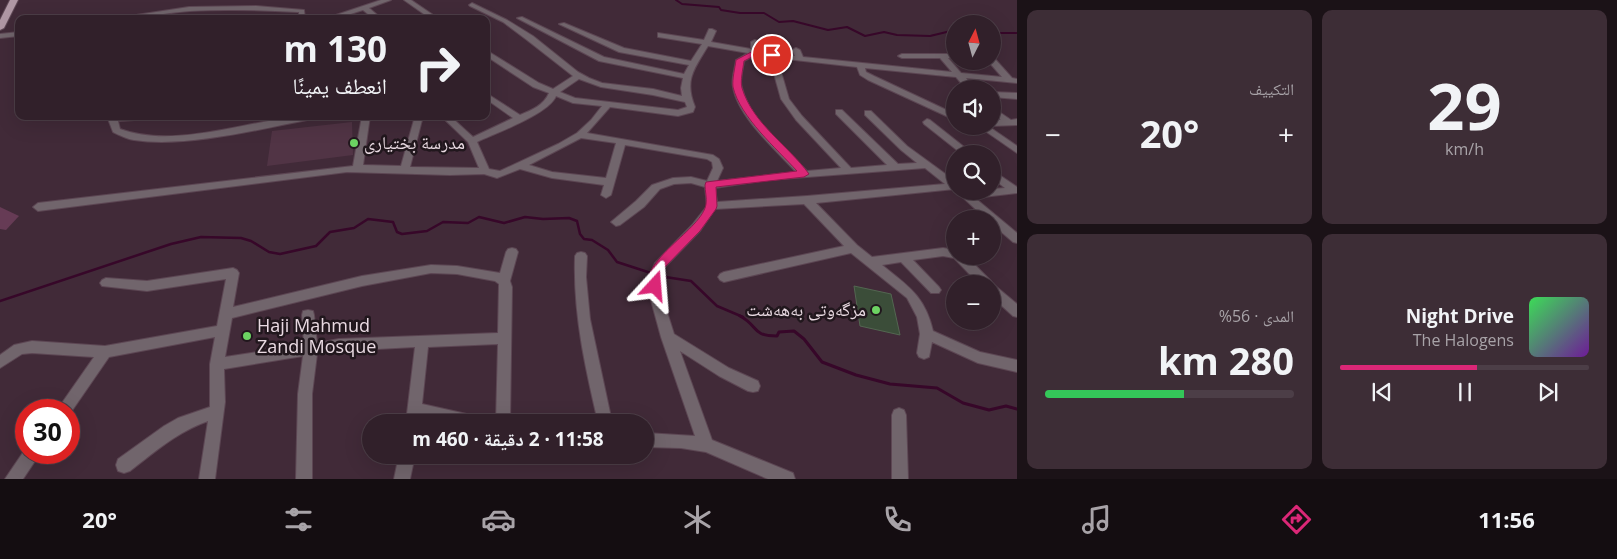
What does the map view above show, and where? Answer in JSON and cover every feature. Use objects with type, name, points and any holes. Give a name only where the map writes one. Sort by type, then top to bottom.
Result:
[{"type":"main road","points":[[0,28],[14,0]]},
{"type":"street","points":[[290,9],[298,0]]},
{"type":"street","points":[[340,15],[388,0]]},
{"type":"street","points":[[406,0],[430,15]]},
{"type":"street","points":[[472,5],[505,22],[530,38],[578,76],[601,85],[653,92],[688,100]]},
{"type":"street","points":[[363,8],[373,15]]},
{"type":"street","points":[[185,15],[189,9]]},
{"type":"street","points":[[143,15],[189,9],[290,9],[302,11],[302,15]]},
{"type":"street","points":[[520,18],[602,59],[688,77]]},
{"type":"street","points":[[562,24],[622,50],[694,64]]},
{"type":"street","points":[[490,55],[529,81],[573,100],[678,112],[690,110],[691,107],[685,89],[688,77],[707,44],[712,31]]},
{"type":"street","points":[[0,36],[15,34]]},
{"type":"street","points":[[661,35],[797,59],[1014,81]]},
{"type":"street","points":[[755,42],[755,52]]},
{"type":"street","points":[[796,50],[799,58],[797,59]]},
{"type":"street","points":[[755,52],[740,60],[737,87],[740,95],[758,123],[804,174]]},
{"type":"street","points":[[772,55],[785,99],[799,118],[848,170]]},
{"type":"street","points":[[910,71],[902,56],[946,56]]},
{"type":"street","points":[[942,56],[964,80]]},
{"type":"street","points":[[860,66],[863,73],[871,78],[946,112]]},
{"type":"street","points":[[1001,69],[1014,81]]},
{"type":"street","points":[[472,142],[540,109],[550,101],[554,92],[578,76]]},
{"type":"street","points":[[1001,95],[1017,96]]},
{"type":"street","points":[[490,98],[520,119]]},
{"type":"street","points":[[38,207],[358,168],[456,172],[485,171],[497,175],[521,166],[580,135],[594,122],[608,104]]},
{"type":"street","points":[[839,112],[895,167]]},
{"type":"street","points":[[868,113],[904,148],[946,179]]},
{"type":"street","points":[[1001,115],[1013,122]]},
{"type":"street","points":[[113,120],[113,128],[118,133],[155,138],[203,136],[274,120]]},
{"type":"street","points":[[358,168],[365,120]]},
{"type":"street","points":[[405,169],[418,120]]},
{"type":"street","points":[[449,120],[472,142],[485,171]]},
{"type":"street","points":[[927,122],[956,145]]},
{"type":"street","points":[[580,135],[710,157],[716,161],[718,168],[710,185],[712,206],[696,228],[657,273],[655,294],[706,446]]},
{"type":"street","points":[[995,135],[1017,150]]},
{"type":"street","points":[[606,195],[621,141]]},
{"type":"street","points":[[616,222],[663,183],[691,180],[710,185],[804,174],[928,165]]},
{"type":"street","points":[[521,166],[552,175],[610,182]]},
{"type":"street","points":[[1001,179],[1016,190]]},
{"type":"street","points":[[712,206],[807,200],[946,187]]},
{"type":"street","points":[[1001,191],[1016,190]]},
{"type":"street","points":[[807,200],[854,248],[911,295],[923,316],[927,334],[924,353]]},
{"type":"street","points":[[972,200],[1017,239]]},
{"type":"street","points":[[724,277],[854,248]]},
{"type":"street","points":[[504,414],[506,287],[504,281],[512,252]]},
{"type":"street","points":[[870,262],[946,252]]},
{"type":"street","points":[[581,256],[580,299],[584,330],[603,414]]},
{"type":"street","points":[[903,257],[935,290]]},
{"type":"street","points":[[968,265],[978,275]]},
{"type":"street","points":[[226,314],[362,281],[431,269],[480,273],[498,277],[504,281]]},
{"type":"street","points":[[106,283],[154,285],[233,273],[217,364],[216,411],[207,479]]},
{"type":"street","points":[[1001,297],[1017,312]]},
{"type":"street","points":[[304,479],[305,394],[311,349],[308,315]]},
{"type":"street","points":[[0,362],[19,349],[32,347],[105,352],[224,330]]},
{"type":"street","points":[[927,334],[978,357],[1017,366]]},
{"type":"street","points":[[668,337],[724,372],[753,386]]},
{"type":"street","points":[[217,364],[339,345],[504,338]]},
{"type":"street","points":[[415,414],[422,341]]},
{"type":"street","points":[[72,399],[105,352]]},
{"type":"street","points":[[124,465],[169,431],[183,423],[216,411]]},
{"type":"street","points":[[899,415],[900,479]]},
{"type":"street","points":[[654,440],[681,441],[706,446],[787,479]]},
{"type":"street","points":[[13,479],[24,464]]},
{"type":"street","points":[[402,479],[405,464]]},
{"type":"shaded area","points":[[352,122],[353,155],[267,166],[272,131]]},
{"type":"shaded area","points":[[0,207],[19,216],[6,230],[0,229]]},
{"type":"building","name":"مزگەوتی بەهەشت","points":[[854,286],[891,294],[900,335],[860,326]]},
{"type":"waterway","points":[[676,0],[682,4],[719,7],[721,10],[740,13],[764,13],[779,22],[793,21],[828,30],[847,27],[865,36],[884,32],[897,35],[930,36],[946,32]]},
{"type":"waterway","points":[[1001,33],[1017,33]]},
{"type":"waterway","points":[[0,301],[171,244],[201,237],[241,238],[251,241],[269,252],[280,254],[316,246],[330,232],[354,228],[368,219],[393,222],[397,232],[402,234],[427,231],[443,222],[468,223],[479,217],[504,223],[525,217],[543,219],[569,218],[577,221],[580,234],[584,239],[592,240],[608,250],[617,262],[654,274]]},
{"type":"waterway","points":[[659,276],[691,281],[717,306],[743,317]]},
{"type":"waterway","points":[[740,316],[759,332],[769,336],[777,336],[779,332],[794,331],[804,339],[822,362],[856,375],[890,384],[937,388],[963,403],[989,410],[1006,406],[1017,409]]},
{"type":"place","name":"مدرسة بختيارى","points":[[354,143]]},
{"type":"place","name":"مزگەوتی بەهەشت","points":[[876,310]]},
{"type":"place","name":"Haji Mahmud Zandi Mosque","points":[[247,336]]},
{"type":"route","points":[[655,286],[654,280],[659,266],[696,228],[712,206],[710,185],[804,174],[758,123],[747,108],[737,87],[740,60],[755,52],[772,55]]}]
